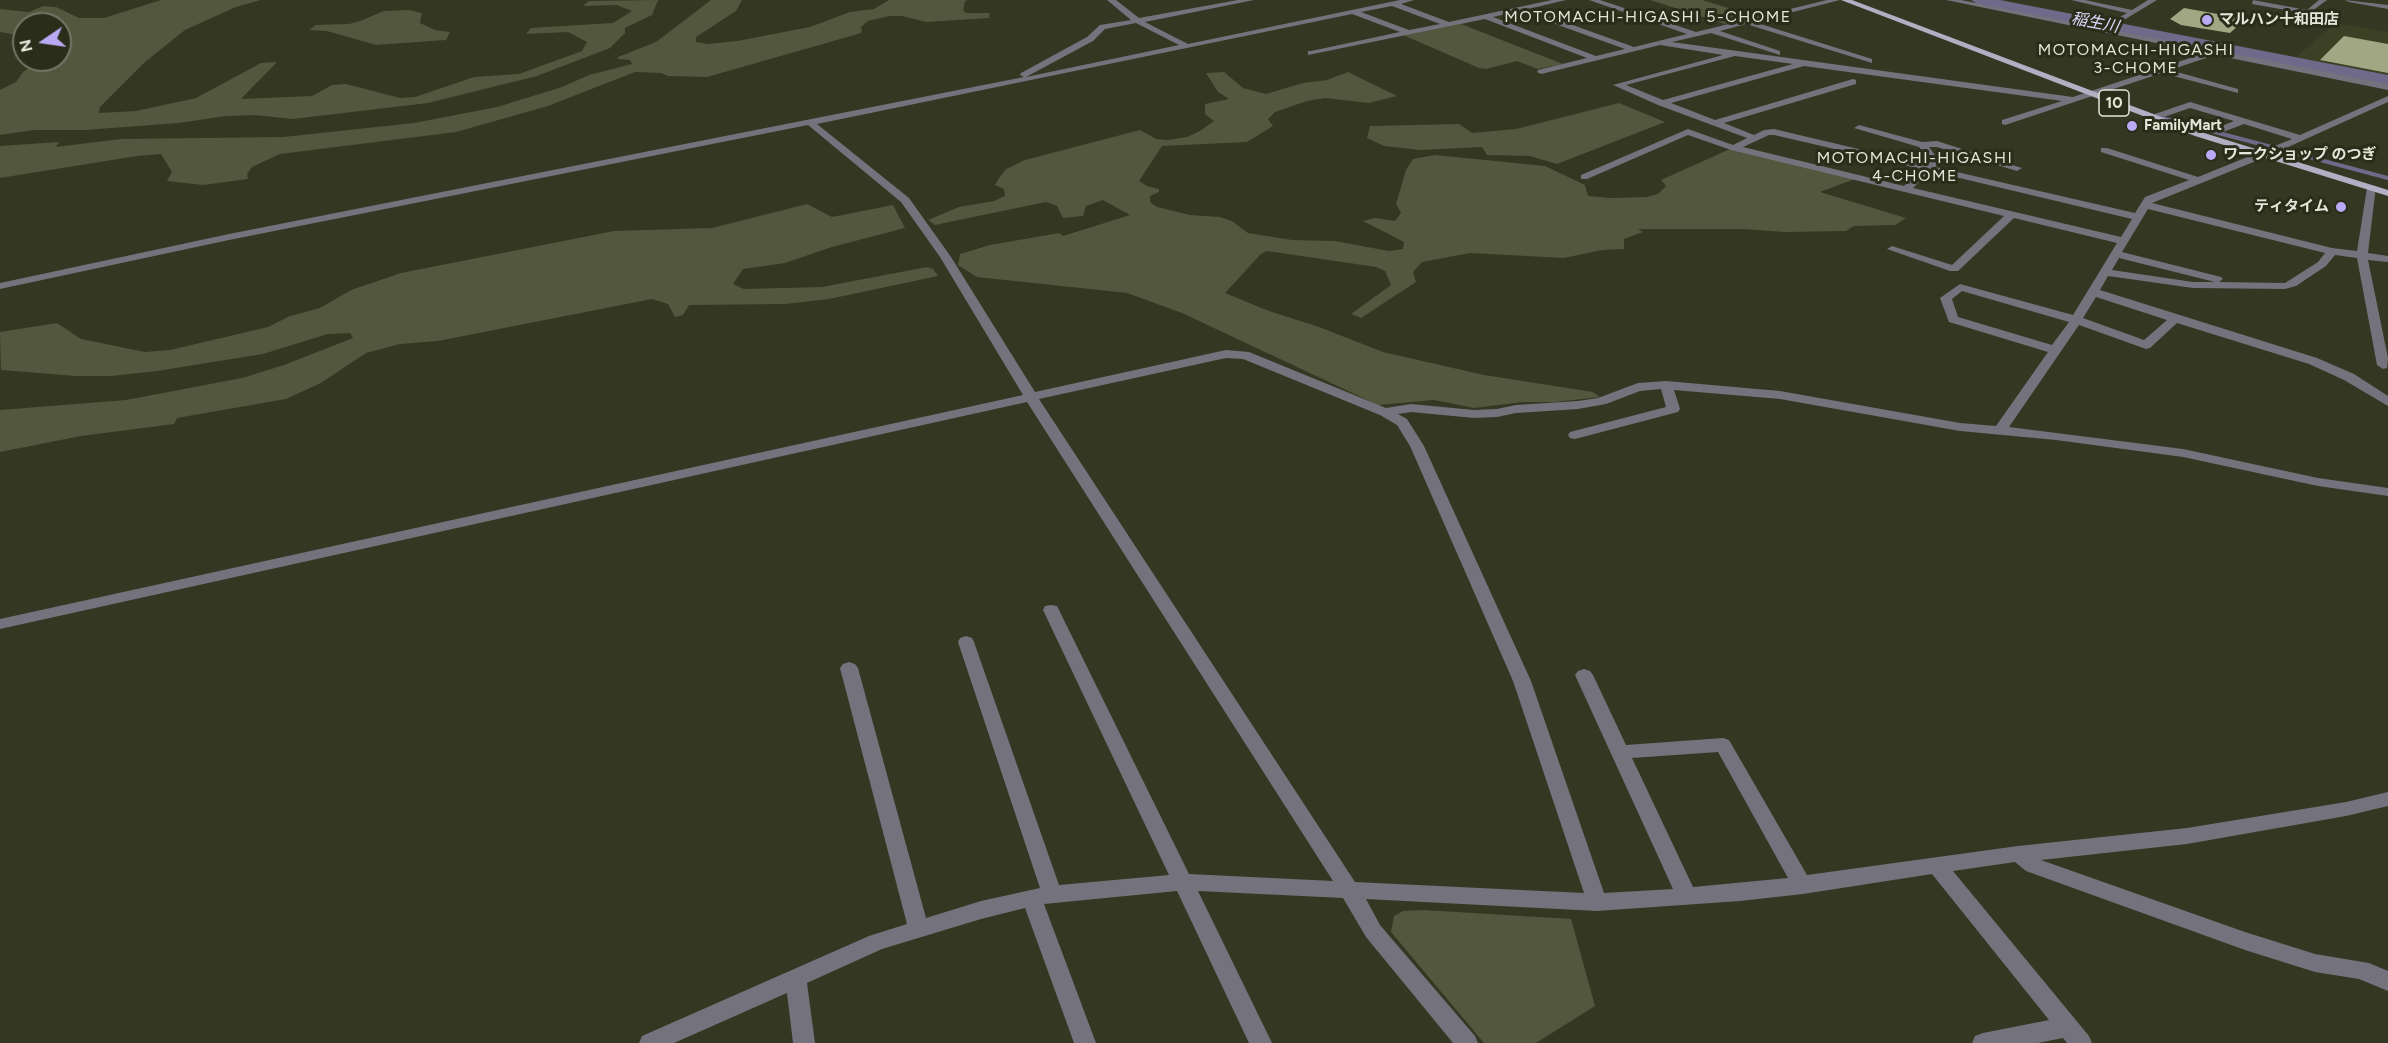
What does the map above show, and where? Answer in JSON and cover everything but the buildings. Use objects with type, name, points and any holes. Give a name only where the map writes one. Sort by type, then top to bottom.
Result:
[{"type":"main road","name":"10","points":[[1845,0],[2152,118],[2388,193]]},
{"type":"street","points":[[1111,0],[1138,21],[1186,46]]},
{"type":"street","points":[[1014,81],[1090,39],[1103,27],[1250,0]]},
{"type":"street","points":[[0,286],[240,235],[1410,0]]},
{"type":"street","points":[[1311,53],[1562,0]]},
{"type":"street","points":[[1593,0],[1694,34]]},
{"type":"street","points":[[1541,72],[1836,0]]},
{"type":"street","points":[[1950,0],[2388,87]]},
{"type":"street","points":[[1990,0],[2343,68]]},
{"type":"street","points":[[2075,0],[2133,12]]},
{"type":"street","points":[[2114,24],[2153,0]]},
{"type":"street","points":[[2257,0],[2254,2],[2308,12],[2323,0]]},
{"type":"street","points":[[2349,0],[2388,7]]},
{"type":"street","points":[[1393,4],[1448,24]]},
{"type":"street","points":[[1520,9],[1632,50]]},
{"type":"street","points":[[1353,12],[1408,32]]},
{"type":"street","points":[[1485,16],[1596,59]]},
{"type":"street","points":[[1746,22],[1869,61]]},
{"type":"street","points":[[1710,30],[1805,63]]},
{"type":"street","points":[[1659,43],[2074,100]]},
{"type":"street","points":[[2005,122],[2216,52]]},
{"type":"street","points":[[1735,54],[1617,85],[1755,138]]},
{"type":"street","points":[[1661,103],[1805,63]]},
{"type":"street","points":[[2163,71],[2235,91]]},
{"type":"street","points":[[1713,123],[1853,82]]},
{"type":"street","points":[[2000,430],[2076,320],[2149,199],[2263,155],[2388,99]]},
{"type":"street","points":[[2152,118],[2190,105],[2300,138]]},
{"type":"street","points":[[2220,130],[2243,121]]},
{"type":"street","points":[[810,122],[905,200],[945,257],[1031,397],[1323,845],[1373,931],[1467,1043]]},
{"type":"street","points":[[1674,127],[1734,148],[2124,241]]},
{"type":"street","points":[[1859,128],[1922,145],[1937,144],[2017,168]]},
{"type":"street","points":[[1584,177],[1688,132]]},
{"type":"street","points":[[1734,148],[1774,132],[2138,217]]},
{"type":"street","points":[[1907,188],[1935,162],[1922,145]]},
{"type":"street","points":[[2104,150],[2198,180]]},
{"type":"street","points":[[2372,188],[2362,255],[2383,365]]},
{"type":"street","points":[[2146,205],[2332,251],[2388,259]]},
{"type":"street","points":[[1892,249],[1954,268],[2012,214]]},
{"type":"street","points":[[2104,272],[2166,282],[2270,286],[2292,284],[2322,264],[2332,251]]},
{"type":"street","points":[[2115,254],[2233,285]]},
{"type":"street","points":[[2054,350],[1953,319],[1946,298],[1960,286],[2076,320],[2146,345],[2175,319]]},
{"type":"street","points":[[2093,292],[2313,361],[2349,377],[2388,402]]},
{"type":"street","points":[[0,624],[1031,397],[1233,354],[1245,356],[1385,412],[1402,422],[1417,446],[1522,681],[1597,902]]},
{"type":"street","points":[[1385,412],[1411,408],[1474,414],[1497,413],[1516,409],[1578,405],[1601,401],[1638,387],[1666,385],[1780,395],[1959,427],[2183,453],[2318,482],[2388,492]]},
{"type":"street","points":[[1575,435],[1673,409],[1666,385]]},
{"type":"street","points":[[1051,610],[1261,1043]]},
{"type":"street","points":[[966,642],[1085,1043]]},
{"type":"street","points":[[849,668],[919,929]]},
{"type":"street","points":[[1584,675],[1687,896]]},
{"type":"street","points":[[1620,752],[1723,745],[1803,886]]},
{"type":"street","points":[[650,1043],[877,942],[981,910],[1042,896],[1183,882],[1597,902],[1740,893],[1803,886],[2018,854],[2187,836],[2388,800]]},
{"type":"street","points":[[2018,854],[2033,865],[2245,941],[2315,963],[2361,970],[2388,981]]},
{"type":"street","points":[[1936,866],[2075,1035]]},
{"type":"street","points":[[796,979],[804,1043]]},
{"type":"street","points":[[1983,1043],[2075,1035]]},
{"type":"shaded area","points":[[161,0],[261,0],[236,7],[185,30],[145,62],[100,107],[99,113],[136,111],[196,98],[261,63],[277,62],[241,99],[312,96],[332,85],[346,84],[400,98],[415,97],[474,77],[519,74],[582,51],[587,42],[568,32],[526,34],[531,28],[613,23],[632,11],[617,5],[583,6],[589,1],[658,0],[652,15],[625,28],[625,33],[610,48],[537,76],[428,103],[293,119],[254,115],[226,116],[179,123],[84,130],[34,130],[0,135],[0,90],[16,82],[23,72],[72,72],[72,15],[79,18],[104,18]]},
{"type":"shaded area","points":[[711,0],[742,0],[736,11],[696,37],[696,42],[708,44],[737,41],[810,27],[850,12],[874,9],[889,0],[968,0],[965,1],[963,10],[966,13],[990,13],[989,18],[926,22],[902,16],[889,16],[868,21],[861,27],[862,32],[858,34],[707,77],[635,72],[548,106],[456,132],[280,154],[252,167],[247,174],[248,179],[203,185],[167,181],[172,172],[161,154],[0,178],[0,146],[59,142],[56,147],[121,139],[283,137],[414,123],[497,107],[562,87],[589,75],[632,64],[630,60],[618,59],[618,57],[656,42]]},
{"type":"shaded area","points":[[1650,0],[1702,0],[1758,17],[1725,24]]},
{"type":"shaded area","points":[[43,6],[56,7],[66,12],[29,12]]},
{"type":"shaded area","points":[[0,9],[29,12],[12,12],[12,34],[0,32]]},
{"type":"shaded area","points":[[409,10],[422,13],[420,23],[435,30],[450,32],[446,40],[376,45],[327,31],[309,30],[316,25],[349,24],[384,11]]},
{"type":"shaded area","points":[[2336,23],[2388,32],[2388,75],[2296,57]]},
{"type":"shaded area","points":[[1461,24],[1563,64],[1538,69],[1517,61],[1486,69],[1479,68],[1403,35]]},
{"type":"shaded area","points":[[1224,72],[1243,88],[1266,94],[1303,83],[1327,80],[1348,72],[1397,96],[1369,103],[1325,98],[1307,101],[1275,112],[1268,119],[1273,126],[1247,142],[1162,146],[1139,181],[1159,189],[1159,192],[1150,196],[1150,202],[1157,207],[1190,215],[1220,217],[1232,221],[1248,233],[1292,240],[1335,241],[1389,251],[1403,249],[1404,242],[1363,221],[1375,218],[1395,221],[1401,213],[1396,204],[1406,170],[1413,159],[1435,155],[1545,166],[1585,185],[1588,196],[1611,198],[1647,197],[1658,194],[1666,186],[1661,180],[1730,149],[1855,179],[1820,192],[1906,218],[1895,225],[1854,226],[1846,231],[1638,229],[1643,232],[1624,239],[1624,249],[1602,250],[1564,258],[1470,253],[1422,262],[1413,272],[1416,282],[1361,318],[1351,314],[1391,285],[1385,271],[1376,267],[1267,251],[1261,254],[1225,293],[1383,352],[1484,375],[1593,392],[1600,397],[1474,408],[1434,400],[1378,405],[1182,313],[1127,293],[977,277],[958,265],[960,254],[990,245],[1059,233],[1063,236],[1130,215],[1103,200],[1086,206],[1083,216],[1063,218],[1057,206],[1046,202],[935,225],[928,220],[959,207],[994,201],[1005,196],[1004,189],[995,185],[1006,169],[1025,160],[1140,130],[1156,139],[1168,140],[1187,137],[1200,131],[1214,121],[1205,114],[1205,104],[1229,99],[1218,92],[1206,73]]},
{"type":"shaded area","points":[[1619,103],[1665,122],[1557,164],[1530,156],[1487,155],[1482,147],[1420,150],[1384,146],[1367,138],[1370,126],[1459,124],[1472,133],[1516,129]]},
{"type":"shaded area","points":[[807,204],[832,217],[893,205],[905,228],[832,247],[785,263],[743,269],[733,284],[744,289],[822,287],[927,267],[933,269],[938,276],[829,299],[785,304],[689,305],[683,315],[675,317],[668,304],[652,299],[438,341],[400,344],[366,353],[321,383],[286,399],[177,418],[174,424],[81,436],[0,452],[0,410],[126,400],[242,378],[284,365],[353,338],[350,333],[328,334],[263,354],[157,371],[111,376],[76,376],[1,370],[0,332],[57,323],[81,339],[145,352],[170,350],[268,327],[290,316],[320,308],[351,290],[401,273],[614,231],[712,228]]},
{"type":"shaded area","points":[[1424,910],[1571,919],[1595,1006],[1536,1043],[1484,1043],[1391,932],[1394,916],[1403,911]]},
{"type":"waterway","name":"稲生川","points":[[1978,0],[2388,80]]},
{"type":"waterway","points":[[2164,118],[2191,125]]},
{"type":"waterway","points":[[2185,124],[2388,178]]},
{"type":"place","name":"マルハン十和田店","points":[[2207,20]]},
{"type":"place","name":"FamilyMart","points":[[2132,126]]},
{"type":"place","name":"ワークショップ のつぎ","points":[[2211,155]]},
{"type":"place","name":"ティタイム","points":[[2341,207]]},
{"type":"district","name":"MOTOMACHI-HIGASHI 5-CHOME","points":[[1648,17]]},
{"type":"district","name":"MOTOMACHI-HIGASHI 3-CHOME","points":[[2136,59]]},
{"type":"district","name":"MOTOMACHI-HIGASHI 4-CHOME","points":[[1915,167]]}]
